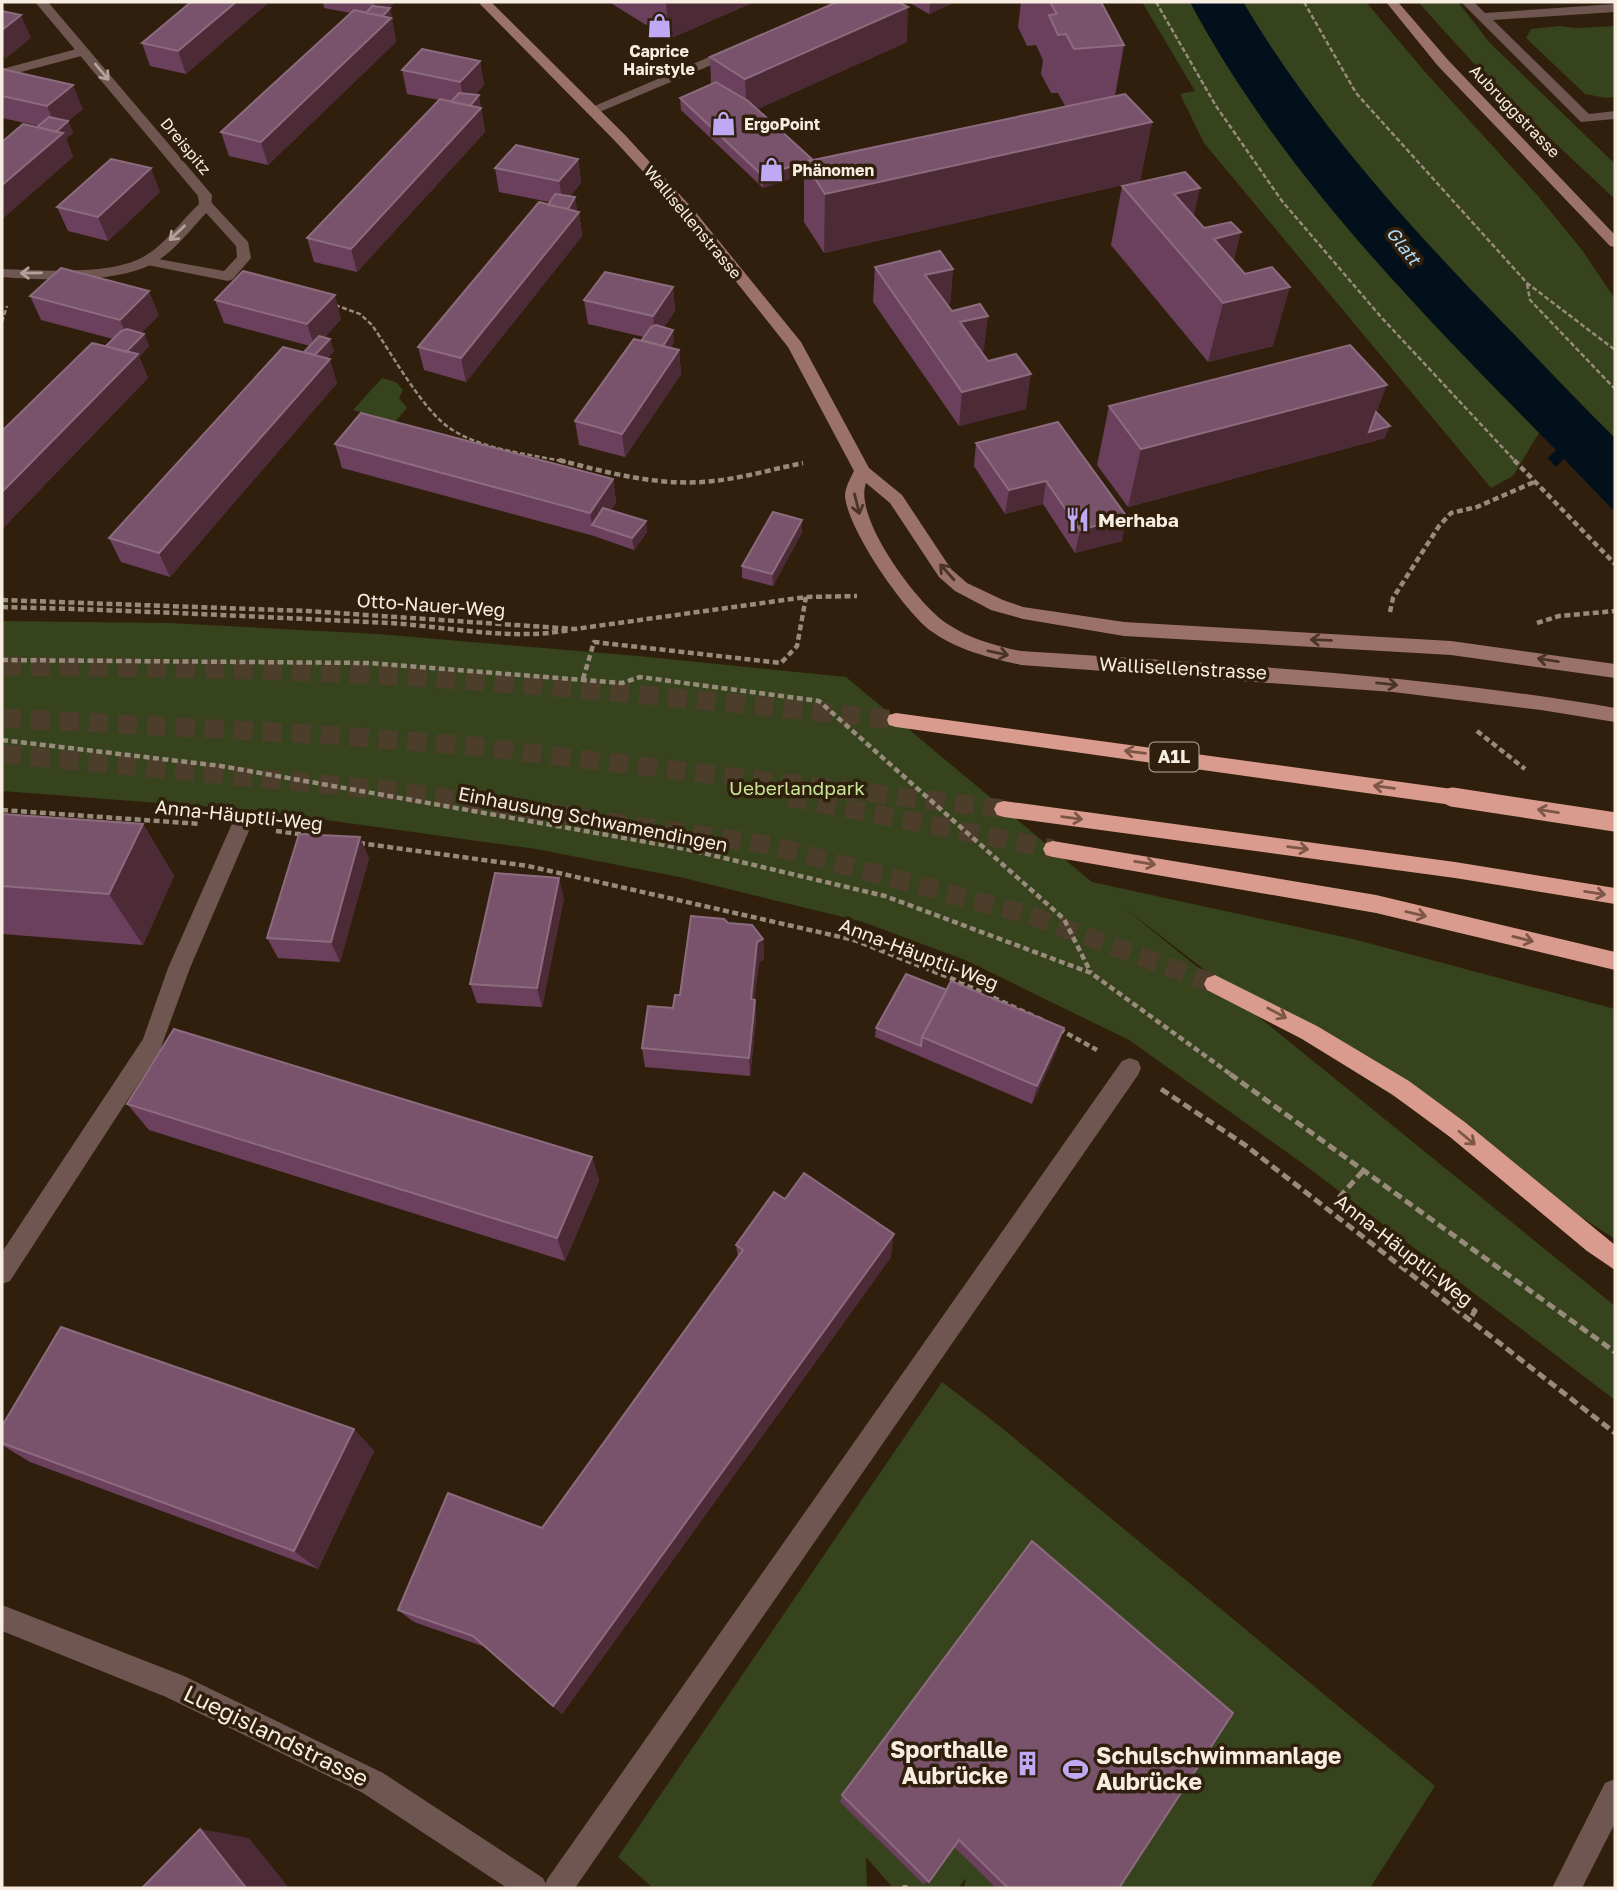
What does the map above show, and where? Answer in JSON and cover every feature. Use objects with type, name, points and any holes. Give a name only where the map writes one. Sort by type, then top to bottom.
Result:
[{"type":"highway","name":"A1L","points":[[896,720],[1615,822]]},
{"type":"highway","points":[[1004,809],[1455,870],[1615,896]]},
{"type":"highway","points":[[1053,849],[1274,885],[1457,923],[1615,961]]},
{"type":"highway","points":[[1216,984],[1277,1013],[1397,1086],[1457,1129],[1615,1259]]},
{"type":"street","name":"Dreispitz","points":[[41,2],[205,195],[206,205],[148,261]]},
{"type":"street","name":"Wallisellenstrasse","points":[[484,2],[592,110],[688,212],[795,345],[862,471],[896,499],[945,573],[961,587],[1023,613],[1124,629],[1383,643],[1493,652],[1615,671]]},
{"type":"street","name":"Aubruggstrasse","points":[[1392,2],[1443,63],[1615,243]]},
{"type":"street","points":[[1467,2],[1586,119],[1615,115]]},
{"type":"street","points":[[1482,17],[1615,8]]},
{"type":"street","points":[[592,110],[744,47]]},
{"type":"street","points":[[2,74],[84,51]]},
{"type":"street","points":[[2,273],[88,272],[126,268],[148,261],[228,276],[244,258],[243,245],[206,205]]},
{"type":"street","name":"Wallisellenstrasse","points":[[862,471],[853,496],[868,536],[915,606],[936,626],[979,649],[1021,658],[1333,678],[1496,695],[1615,715]]},
{"type":"street","points":[[2,1273],[152,1043],[179,968],[241,826]]},
{"type":"street","points":[[558,1888],[1130,1068]]},
{"type":"street","name":"Luegislandstrasse","points":[[2,1618],[174,1686],[373,1783],[533,1888]]},
{"type":"street","points":[[1567,1888],[1615,1793]]},
{"type":"path","points":[[1156,2],[1216,106],[1282,201],[1381,317],[1534,482],[1615,564]]},
{"type":"path","points":[[1304,2],[1356,93],[1527,283],[1615,350]]},
{"type":"path","points":[[1527,283],[1530,300],[1615,389]]},
{"type":"path","points":[[331,304],[360,314],[433,413],[451,429],[477,441],[632,478],[671,482],[713,481],[803,463]]},
{"type":"path","points":[[1389,616],[1393,598],[1438,526],[1451,513],[1477,507],[1534,482]]},
{"type":"path","name":"Otto-Nauer-Weg","points":[[2,600],[307,611],[575,629],[806,597],[857,596]]},
{"type":"path","points":[[583,679],[594,642],[781,663],[797,646],[806,597]]},
{"type":"path","points":[[2,607],[365,622],[547,636],[575,629]]},
{"type":"path","points":[[1493,652],[1520,630],[1532,625],[1559,616],[1615,611]]},
{"type":"path","points":[[2,660],[368,663],[622,683],[640,677],[819,701],[1064,919],[1091,973]]},
{"type":"path","name":"Einhausung Schwamendingen","points":[[2,740],[221,766],[686,849],[885,896],[1091,973],[1615,1352]]},
{"type":"path","name":"Anna-Häuptli-Weg","points":[[2,810],[241,826],[308,835]]},
{"type":"path","name":"Anna-Häuptli-Weg","points":[[349,841],[528,866],[854,940],[953,979],[1041,1019],[1130,1068],[1245,1145],[1615,1433]]},
{"type":"path","points":[[1363,1171],[1335,1202],[1475,1311],[1469,1319]]},
{"type":"green space","points":[[1142,2],[1190,2],[1225,62],[1305,175],[1396,281],[1539,433],[1513,476],[1491,488],[1204,143],[1180,94],[1195,91]]},
{"type":"green space","points":[[1243,2],[1366,2],[1426,73],[1538,196],[1582,250],[1615,299],[1615,438],[1397,210],[1330,130],[1270,46]]},
{"type":"green space","points":[[1418,2],[1458,2],[1490,43],[1615,164],[1615,199],[1498,90]]},
{"type":"green space","points":[[1615,26],[1615,97],[1585,94],[1526,38],[1531,29]]},
{"type":"green space","points":[[382,378],[396,382],[403,390],[399,398],[407,408],[395,422],[353,410]]},
{"type":"green space","name":"Ueberlandpark","points":[[2,621],[169,623],[378,634],[846,677],[1092,882],[1353,939],[1615,1009],[1615,1239],[1241,998],[1122,906],[1615,1306],[1615,1400],[1302,1163],[1129,1040],[965,960],[863,922],[684,878],[536,849],[261,811],[2,791]]},
{"type":"green space","points":[[942,1382],[997,1424],[1435,1786],[1370,1888],[964,1888],[966,1878],[958,1888],[893,1888],[866,1857],[867,1888],[653,1888],[618,1857]]},
{"type":"water","name":"Glatt","points":[[1190,2],[1243,2],[1300,89],[1398,210],[1615,438],[1615,512],[1564,459],[1556,467],[1548,458],[1556,450],[1356,239],[1267,125],[1226,65]]},
{"type":"building","points":[[191,2],[236,2],[178,51],[142,43]]},
{"type":"building","points":[[837,2],[898,2],[908,7],[745,79],[710,57]]},
{"type":"building","points":[[1050,2],[1101,2],[1124,45],[1074,49],[1066,34],[1058,35],[1049,15],[1057,14]]},
{"type":"building","points":[[372,6],[390,8],[383,16],[366,13]]},
{"type":"building","points":[[354,10],[391,18],[261,142],[221,132]]},
{"type":"building","points":[[2,11],[21,15],[2,30]]},
{"type":"building","points":[[422,49],[480,61],[460,82],[402,70]]},
{"type":"building","points":[[2,69],[73,85],[47,106],[2,96]]},
{"type":"building","points":[[716,82],[748,101],[812,159],[763,176],[680,98]]},
{"type":"building","points":[[459,93],[479,95],[470,106],[451,102]]},
{"type":"building","points":[[1125,94],[1152,122],[825,194],[804,162]]},
{"type":"building","points":[[440,99],[481,108],[351,249],[307,238]]},
{"type":"building","points":[[49,117],[68,121],[56,132],[37,127]]},
{"type":"building","points":[[23,124],[63,133],[2,185],[2,142]]},
{"type":"building","points":[[516,145],[578,159],[559,181],[495,168]]},
{"type":"building","points":[[111,159],[151,168],[98,217],[57,207]]},
{"type":"building","points":[[1185,172],[1200,188],[1174,194],[1204,228],[1231,222],[1241,232],[1214,239],[1245,274],[1272,267],[1290,287],[1223,303],[1122,186]]},
{"type":"building","points":[[555,194],[575,197],[568,209],[548,205]]},
{"type":"building","points":[[539,202],[579,212],[461,358],[418,347]]},
{"type":"building","points":[[940,251],[953,269],[925,275],[952,311],[980,304],[988,316],[960,322],[988,361],[1016,354],[1031,374],[962,392],[875,267]]},
{"type":"building","points":[[61,268],[149,291],[120,320],[30,296]]},
{"type":"building","points":[[243,271],[335,295],[307,324],[215,300]]},
{"type":"building","points":[[605,272],[673,287],[653,316],[584,300]]},
{"type":"building","points":[[656,325],[673,330],[663,346],[642,340],[651,327]]},
{"type":"building","points":[[127,329],[144,334],[126,352],[106,346],[121,331]]},
{"type":"building","points":[[319,336],[330,339],[315,355],[304,352]]},
{"type":"building","points":[[634,339],[679,350],[622,434],[575,421]]},
{"type":"building","points":[[92,343],[138,354],[2,492],[2,431]]},
{"type":"building","points":[[1350,345],[1387,385],[1141,449],[1109,406]]},
{"type":"building","points":[[283,347],[330,359],[159,553],[109,538]]},
{"type":"building","points":[[1376,412],[1390,426],[1369,432]]},
{"type":"building","points":[[361,413],[613,479],[590,513],[335,444]]},
{"type":"building","points":[[1058,422],[1127,517],[1080,530],[1046,481],[1009,490],[976,443]]},
{"type":"building","points":[[603,508],[646,521],[632,538],[592,525]]},
{"type":"building","points":[[773,512],[802,520],[772,574],[742,566]]},
{"type":"building","points":[[2,814],[143,824],[109,894],[2,886]]},
{"type":"building","points":[[299,834],[360,837],[331,942],[267,938]]},
{"type":"building","points":[[495,873],[559,878],[537,988],[470,984]]},
{"type":"building","points":[[691,916],[752,925],[763,939],[757,942],[749,1058],[642,1048],[648,1006],[673,1008],[675,995],[680,995]]},
{"type":"building","points":[[906,974],[947,990],[922,1037],[921,1046],[876,1028]]},
{"type":"building","points":[[951,981],[1064,1028],[1037,1086],[922,1037]]},
{"type":"building","points":[[174,1029],[592,1157],[557,1238],[127,1104]]},
{"type":"building","points":[[804,1173],[894,1234],[553,1706],[473,1636],[398,1610],[448,1493],[542,1528],[743,1250],[736,1245],[774,1192],[785,1199]]},
{"type":"building","points":[[61,1327],[354,1429],[294,1551],[2,1443],[2,1426]]},
{"type":"building","name":"Sporthalle Aubrücke","points":[[1032,1541],[1233,1713],[1119,1888],[1008,1888],[959,1840],[929,1882],[842,1795]]},
{"type":"building","points":[[200,1829],[246,1888],[142,1888]]},
{"type":"tunnel","points":[[2,666],[268,670],[492,682],[896,720]]},
{"type":"tunnel","points":[[2,718],[331,735],[472,746],[1004,809]]},
{"type":"tunnel","points":[[2,754],[396,791],[770,845],[1029,915],[1215,984]]},
{"type":"tunnel","points":[[789,797],[1053,849]]},
{"type":"place","name":"Caprice Hairstyle","points":[[659,25]]},
{"type":"place","name":"ErgoPoint","points":[[724,124]]},
{"type":"place","name":"Phänomen","points":[[772,170]]},
{"type":"place","name":"Merhaba","points":[[1078,520]]},
{"type":"place","name":"Sporthalle Aubrücke","points":[[1028,1763]]},
{"type":"place","name":"Schulschwimmanlage Aubrücke","points":[[1076,1769]]}]
